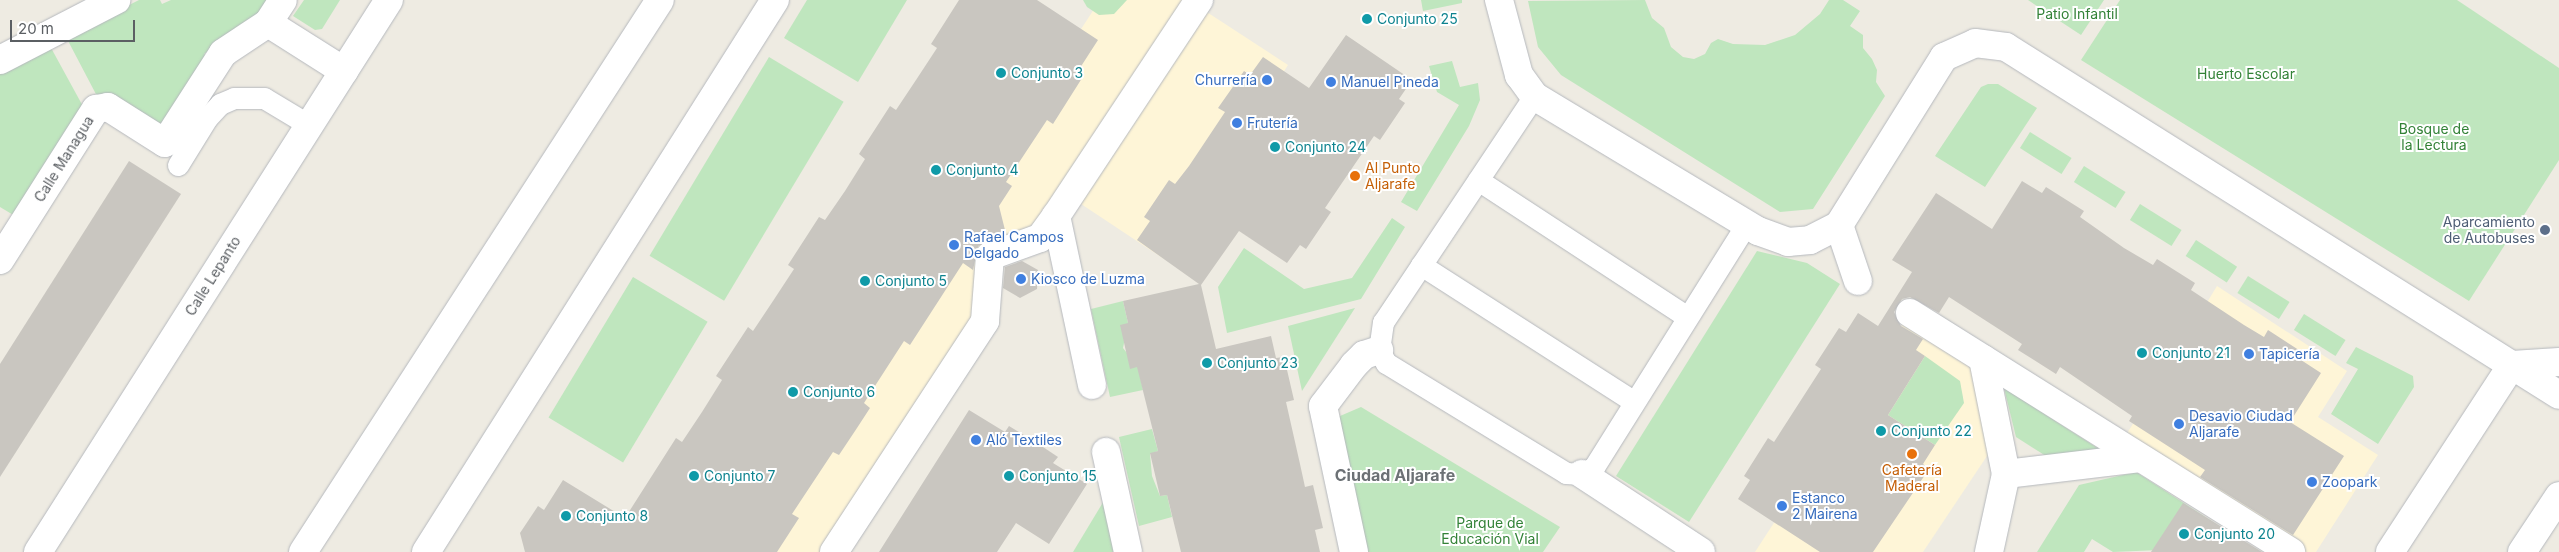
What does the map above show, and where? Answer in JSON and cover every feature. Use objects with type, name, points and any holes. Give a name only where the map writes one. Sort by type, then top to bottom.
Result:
[{"type":"street","points":[[0,60],[116,0]]},
{"type":"street","name":"Calle Managua","points":[[0,260],[96,109],[108,107],[165,143],[224,52],[268,23],[284,0]]},
{"type":"street","name":"Calle Lepanto","points":[[38,552],[389,0]]},
{"type":"street","points":[[303,552],[660,0]]},
{"type":"street","points":[[426,552],[776,0]]},
{"type":"street","points":[[834,552],[985,321],[990,256],[1040,238],[1199,0]]},
{"type":"street","points":[[1499,0],[1519,75],[1534,96],[1746,224],[1788,242],[1810,240],[1839,225],[1944,57],[1975,43],[2006,47],[2559,395]]},
{"type":"street","points":[[268,23],[344,71]]},
{"type":"street","points":[[1056,216],[1092,386]]},
{"type":"street","points":[[1839,225],[1858,281]]},
{"type":"street","points":[[1910,313],[2291,552]]},
{"type":"street","points":[[1354,552],[1322,406],[1364,355],[1379,350]]},
{"type":"street","points":[[1982,359],[2006,474],[1989,552]]},
{"type":"street","points":[[2512,365],[2559,362]]},
{"type":"street","points":[[2390,552],[2512,365]]},
{"type":"street","points":[[1106,452],[1128,552]]},
{"type":"street","points":[[2006,474],[2140,458]]},
{"type":"street","points":[[1582,474],[1701,552]]},
{"type":"street","points":[[2522,552],[2559,496]]},
{"type":"lane","points":[[1534,96],[1383,322],[1379,350],[1386,362],[1402,373],[1566,473],[1582,474],[1594,467],[1746,224]]},
{"type":"lane","points":[[178,165],[207,118],[220,104],[234,98],[264,98],[309,125]]},
{"type":"lane","points":[[1478,180],[1687,318]]},
{"type":"lane","points":[[1421,265],[1634,402]]},
{"type":"shaded area","points":[[1100,0],[1199,0],[1196,5],[1288,65],[1164,259],[1069,196],[1056,216],[990,256],[985,321],[834,552],[740,552]]},
{"type":"shaded area","points":[[2217,286],[2347,371],[2318,417],[2378,455],[2316,552],[2291,552],[2120,445]]},
{"type":"shaded area","points":[[1910,313],[1983,359],[1999,438],[1923,552],[1755,552]]},
{"type":"green space","points":[[139,0],[160,0],[162,4],[171,0],[270,0],[258,19],[204,54],[211,57],[163,134],[98,98],[66,37]]},
{"type":"green space","points":[[304,0],[340,0],[322,29],[315,30],[293,16]]},
{"type":"green space","points":[[807,0],[907,0],[858,82],[784,38]]},
{"type":"green space","points":[[1083,0],[1127,0],[1114,14],[1099,15],[1087,7]]},
{"type":"green space","points":[[1421,0],[1462,0],[1462,3],[1423,11]]},
{"type":"green space","points":[[1645,0],[1652,18],[1664,28],[1671,47],[1683,57],[1694,59],[1705,54],[1711,43],[1718,39],[1733,44],[1765,45],[1795,35],[1820,14],[1829,0],[1843,0],[1860,11],[1850,26],[1863,35],[1863,48],[1872,59],[1877,70],[1876,82],[1885,96],[1813,209],[1780,212],[1561,75],[1538,47],[1528,1]]},
{"type":"green space","name":"Patio Infantil","points":[[2028,0],[2104,0],[2081,35]]},
{"type":"green space","name":"Bosque de la Lectura","points":[[2120,0],[2457,0],[2559,68],[2559,160],[2469,301],[2081,60]]},
{"type":"green space","points":[[50,46],[85,110],[15,216],[0,207],[0,72]]},
{"type":"green space","points":[[769,57],[844,102],[724,301],[650,256]]},
{"type":"green space","points":[[1452,61],[1460,87],[1478,83],[1480,100],[1469,126],[1417,211],[1401,202],[1459,105],[1437,92],[1429,66]]},
{"type":"green space","points":[[1988,84],[1998,84],[2037,108],[1985,187],[1935,156],[1981,87]]},
{"type":"green space","points":[[2030,132],[2072,158],[2061,174],[2020,148]]},
{"type":"green space","points":[[2084,166],[2126,192],[2115,208],[2074,182]]},
{"type":"green space","points":[[2140,204],[2182,230],[2171,246],[2130,220]]},
{"type":"green space","points":[[1392,218],[1405,227],[1361,299],[1227,333],[1218,287],[1244,248],[1304,289],[1352,278]]},
{"type":"green space","points":[[2196,240],[2237,267],[2227,283],[2186,256]]},
{"type":"green space","points":[[1757,251],[1807,263],[1840,284],[1689,522],[1616,476]]},
{"type":"green space","points":[[2248,276],[2290,302],[2279,319],[2237,293]]},
{"type":"green space","points":[[633,277],[708,322],[623,462],[549,418]]},
{"type":"green space","points":[[1123,301],[1128,323],[1123,348],[1138,367],[1143,390],[1110,397],[1091,309]]},
{"type":"green space","points":[[1355,308],[1302,391],[1288,326]]},
{"type":"green space","points":[[2304,314],[2346,340],[2335,356],[2294,330]]},
{"type":"green space","points":[[2356,347],[2413,376],[2414,387],[2378,444],[2331,414],[2358,369],[2346,363]]},
{"type":"green space","points":[[1925,356],[1960,381],[1964,403],[1935,445],[1888,415]]},
{"type":"green space","points":[[2004,388],[2099,449],[2046,456],[2016,437]]},
{"type":"green space","name":"Parque de Educación Vial","points":[[1361,407],[1560,527],[1543,552],[1354,552],[1326,422]]},
{"type":"green space","points":[[1152,429],[1158,451],[1150,454],[1152,476],[1160,496],[1167,495],[1172,517],[1139,526],[1119,437]]},
{"type":"green space","points":[[2136,472],[2250,546],[2113,552],[2092,539],[2084,552],[2037,552],[2079,485]]},
{"type":"green space","points":[[1105,499],[1116,552],[1073,552]]},
{"type":"building","points":[[959,0],[1037,0],[1098,40],[1078,71],[1084,75],[1053,124],[1047,120],[1006,182],[1012,186],[999,206],[1006,234],[978,246],[973,270],[963,263],[910,345],[904,341],[864,403],[870,408],[839,455],[833,452],[792,514],[799,518],[777,552],[525,552],[520,533],[538,506],[544,510],[563,480],[625,518],[676,438],[682,442],[702,412],[722,380],[716,376],[748,327],[753,331],[794,269],[788,265],[819,217],[825,220],[845,191],[865,159],[859,154],[890,106],[896,110],[937,48],[931,44]]},
{"type":"building","points":[[1346,35],[1412,80],[1399,99],[1405,103],[1380,140],[1374,136],[1325,208],[1331,212],[1306,249],[1300,245],[1287,263],[1239,231],[1201,285],[1216,349],[1271,336],[1276,358],[1284,357],[1294,400],[1286,402],[1305,487],[1313,485],[1323,528],[1315,530],[1320,552],[1181,552],[1167,495],[1160,496],[1150,453],[1158,451],[1137,367],[1130,369],[1120,325],[1128,323],[1123,301],[1199,284],[1137,240],[1150,221],[1144,217],[1169,180],[1175,184],[1189,166],[1225,112],[1218,108],[1244,71],[1250,75],[1263,57],[1309,88]]},
{"type":"building","points":[[129,161],[181,194],[0,477],[0,364]]},
{"type":"building","points":[[2022,181],[2042,193],[2046,187],[2084,211],[2080,217],[2124,248],[2153,265],[2157,259],[2195,283],[2191,290],[2264,337],[2268,330],[2305,354],[2301,360],[2321,373],[2290,422],[2344,456],[2293,535],[2200,477],[2205,470],[2129,421],[2132,416],[2060,367],[2056,374],[2018,350],[2022,344],[1949,297],[1939,313],[1910,297],[1902,299],[1894,312],[1901,326],[1923,339],[1916,350],[1925,356],[1888,415],[1935,445],[1923,464],[1929,469],[1873,552],[1820,552],[1738,499],[1750,480],[1744,476],[1768,438],[1774,442],[1821,369],[1815,365],[1839,328],[1846,332],[1858,313],[1878,326],[1912,272],[1892,260],[1936,193],[1992,229]]},
{"type":"building","name":"Kiosco de Luzma","points":[[1022,261],[1038,270],[1037,289],[1020,298],[1003,288],[1005,267]]},
{"type":"building","name":"Conjunto 15","points":[[969,410],[1005,432],[1009,426],[1034,441],[1058,457],[1053,463],[1087,484],[1049,544],[1016,523],[997,552],[879,552]]},
{"type":"building","points":[[2183,503],[2262,552],[2151,552]]},
{"type":"place","name":"Conjunto 25","points":[[1367,19]]},
{"type":"place","name":"Conjunto 3","points":[[1001,73]]},
{"type":"place","name":"Churrería","points":[[1267,80]]},
{"type":"place","name":"Manuel Pineda","points":[[1331,82]]},
{"type":"place","name":"Frutería","points":[[1237,123]]},
{"type":"place","name":"Conjunto 24","points":[[1275,147]]},
{"type":"place","name":"Conjunto 4","points":[[936,170]]},
{"type":"place","name":"Al Punto Aljarafe","points":[[1355,176]]},
{"type":"place","name":"Aparcamiento de Autobuses","points":[[2545,230]]},
{"type":"place","name":"Rafael Campos Delgado","points":[[954,245]]},
{"type":"place","name":"Kiosco de Luzma","points":[[1021,279]]},
{"type":"place","name":"Conjunto 5","points":[[865,281]]},
{"type":"place","name":"Conjunto 21","points":[[2142,353]]},
{"type":"place","name":"Tapicería","points":[[2249,354]]},
{"type":"place","name":"Conjunto 23","points":[[1207,363]]},
{"type":"place","name":"Conjunto 6","points":[[793,392]]},
{"type":"place","name":"Desavio Ciudad Aljarafe","points":[[2179,424]]},
{"type":"place","name":"Conjunto 22","points":[[1881,431]]},
{"type":"place","name":"Aló Textiles","points":[[976,440]]},
{"type":"place","name":"Cafetería Maderal","points":[[1912,454]]},
{"type":"place","name":"Conjunto 7","points":[[694,476]]},
{"type":"place","name":"Conjunto 15","points":[[1009,476]]},
{"type":"place","name":"Zoopark","points":[[2312,482]]},
{"type":"place","name":"Estanco 2 Mairena","points":[[1782,506]]},
{"type":"place","name":"Conjunto 8","points":[[566,516]]},
{"type":"place","name":"Conjunto 20","points":[[2184,534]]},
{"type":"district","name":"Ciudad Aljarafe","points":[[1395,475]]},
{"type":"park label","name":"Huerto Escolar","points":[[2246,74]]}]
